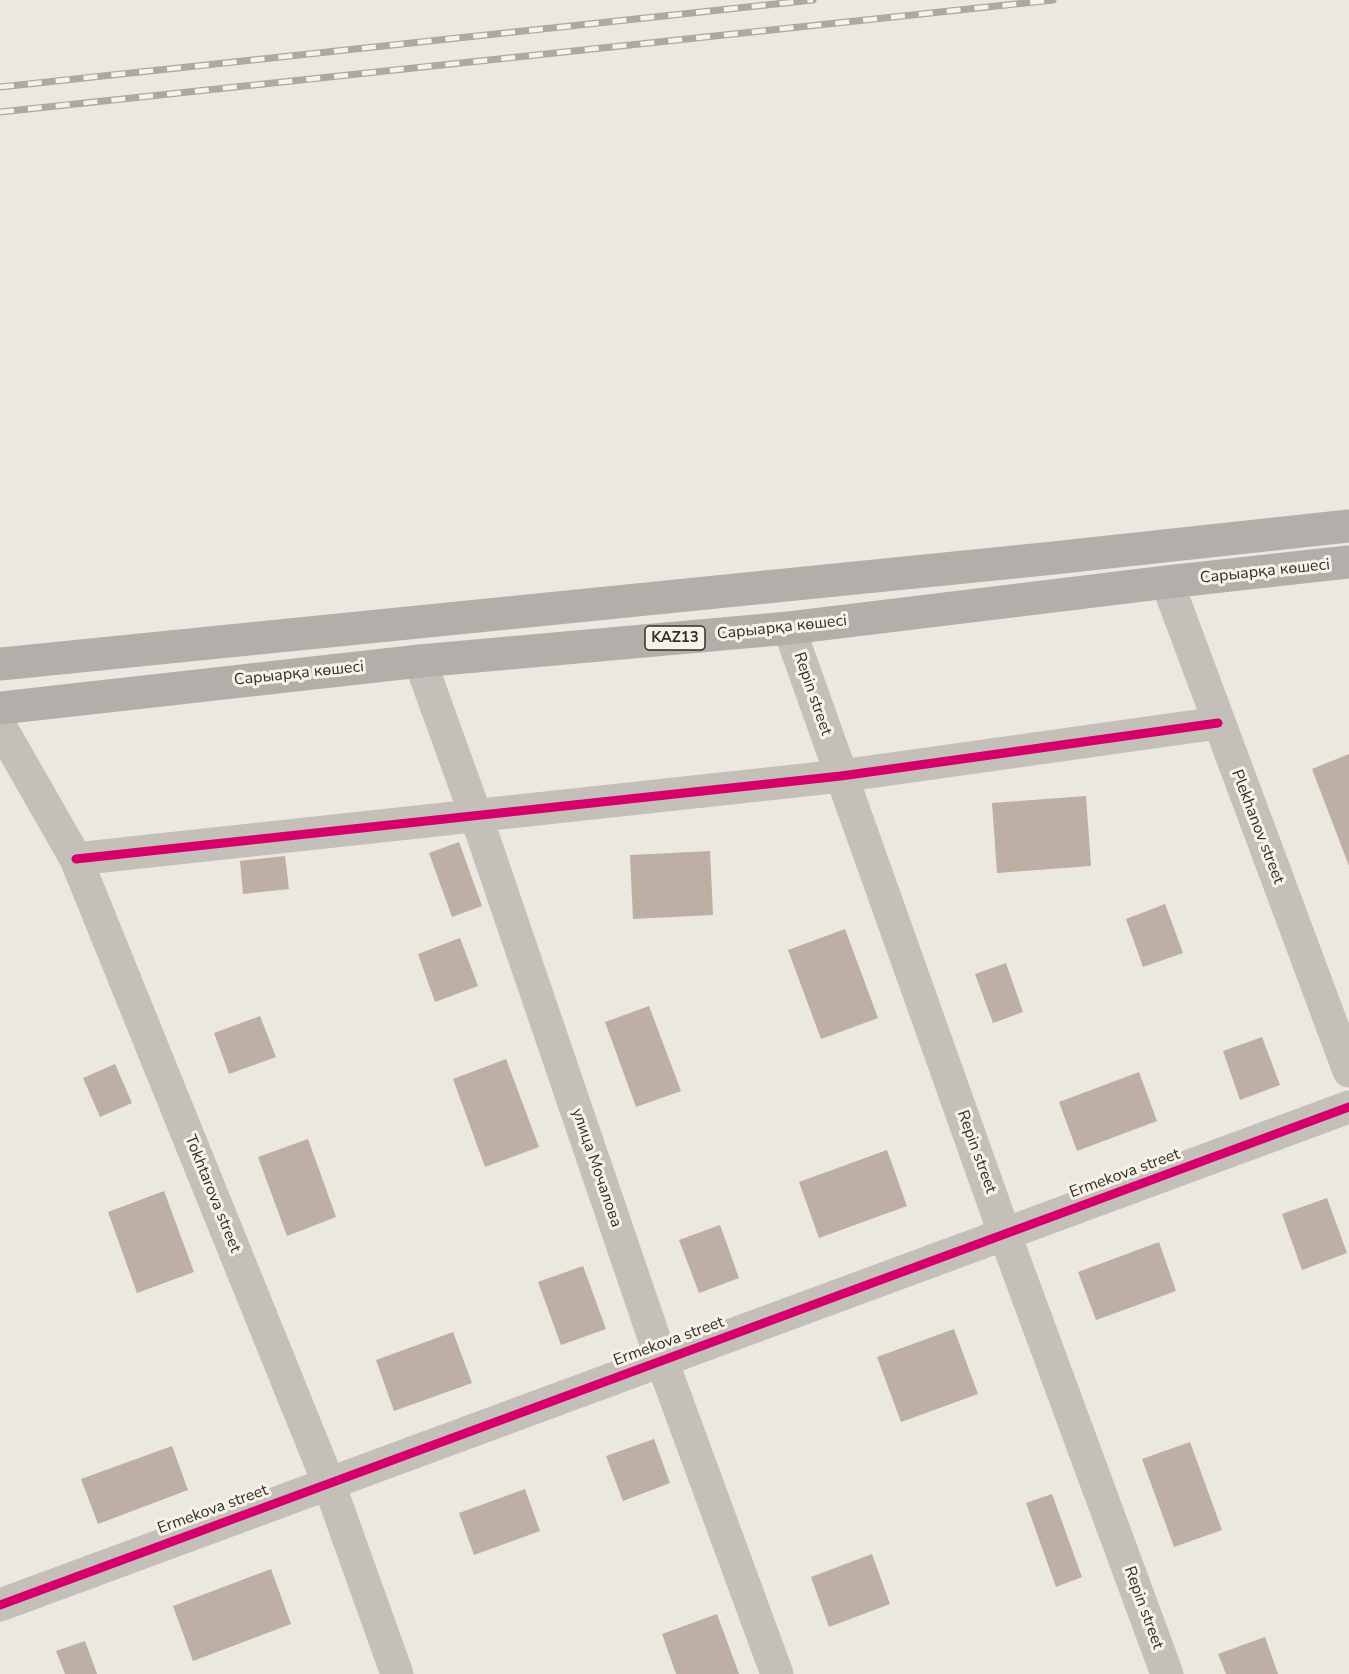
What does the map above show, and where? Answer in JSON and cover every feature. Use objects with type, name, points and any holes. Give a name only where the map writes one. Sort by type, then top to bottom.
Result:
[{"type":"main road","points":[[0,664],[1349,526]]},
{"type":"main road","name":"Сарыарқа көшесі","points":[[0,708],[420,661],[789,628],[1349,562]]},
{"type":"street","name":"Plekhanov street","points":[[1167,582],[1349,1071]]},
{"type":"street","name":"Repin street","points":[[789,628],[1005,1234],[1167,1674]]},
{"type":"street","name":"улица Мочалова","points":[[420,661],[476,816],[662,1361],[777,1674]]},
{"type":"street","points":[[76,859],[841,776],[1218,723]]},
{"type":"street","name":"Tokhtarova street","points":[[0,726],[76,859],[329,1484],[397,1674]]},
{"type":"street","name":"Ermekova street","points":[[0,1605],[1349,1107]]},
{"type":"building","points":[[1349,754],[1349,866],[1312,769]]},
{"type":"building","points":[[1086,796],[1091,866],[997,873],[992,803]]},
{"type":"building","points":[[459,842],[482,906],[452,917],[429,853]]},
{"type":"building","points":[[710,851],[713,915],[633,919],[630,855]]},
{"type":"building","points":[[285,856],[289,889],[243,894],[240,861]]},
{"type":"building","points":[[1165,904],[1183,953],[1143,967],[1126,919]]},
{"type":"building","points":[[845,929],[878,1018],[821,1039],[788,950]]},
{"type":"building","points":[[460,938],[478,986],[435,1002],[418,954]]},
{"type":"building","points":[[1006,963],[1023,1012],[993,1023],[975,974]]},
{"type":"building","points":[[649,1006],[681,1091],[636,1107],[605,1022]]},
{"type":"building","points":[[260,1016],[276,1057],[229,1074],[214,1033]]},
{"type":"building","points":[[1262,1037],[1280,1085],[1240,1100],[1223,1051]]},
{"type":"building","points":[[506,1059],[539,1147],[485,1167],[453,1079]]},
{"type":"building","points":[[115,1064],[132,1103],[100,1117],[83,1078]]},
{"type":"building","points":[[1139,1072],[1157,1121],[1077,1151],[1059,1102]]},
{"type":"building","points":[[308,1139],[336,1217],[287,1236],[258,1157]]},
{"type":"building","points":[[887,1150],[907,1206],[819,1238],[799,1182]]},
{"type":"building","points":[[164,1191],[194,1272],[137,1293],[108,1212]]},
{"type":"building","points":[[1327,1198],[1347,1253],[1302,1270],[1282,1214]]},
{"type":"building","points":[[720,1225],[739,1278],[699,1293],[679,1240]]},
{"type":"building","points":[[1159,1242],[1176,1291],[1096,1320],[1078,1272]]},
{"type":"building","points":[[583,1266],[606,1329],[561,1345],[538,1282]]},
{"type":"building","points":[[954,1329],[978,1394],[901,1422],[877,1357]]},
{"type":"building","points":[[453,1332],[472,1383],[394,1411],[376,1360]]},
{"type":"building","points":[[654,1439],[670,1483],[623,1501],[606,1456]]},
{"type":"building","points":[[1190,1442],[1222,1530],[1174,1547],[1142,1459]]},
{"type":"building","points":[[172,1446],[188,1490],[98,1524],[81,1479]]},
{"type":"building","points":[[525,1489],[540,1531],[474,1555],[459,1513]]},
{"type":"building","points":[[1052,1494],[1082,1577],[1056,1587],[1026,1503]]},
{"type":"building","points":[[872,1554],[890,1604],[829,1627],[811,1577]]},
{"type":"building","points":[[271,1569],[291,1624],[193,1661],[173,1606]]},
{"type":"building","points":[[717,1614],[739,1674],[676,1674],[662,1634]]},
{"type":"building","points":[[1265,1637],[1278,1674],[1226,1674],[1218,1654]]},
{"type":"building","points":[[85,1641],[97,1674],[65,1674],[56,1651]]},
{"type":"railway","points":[[0,87],[813,0]]},
{"type":"railway","points":[[0,112],[1053,0]]},
{"type":"cycle path","points":[[76,859],[841,776],[1218,723]]},
{"type":"cycle path","points":[[0,1605],[1349,1107]]}]
